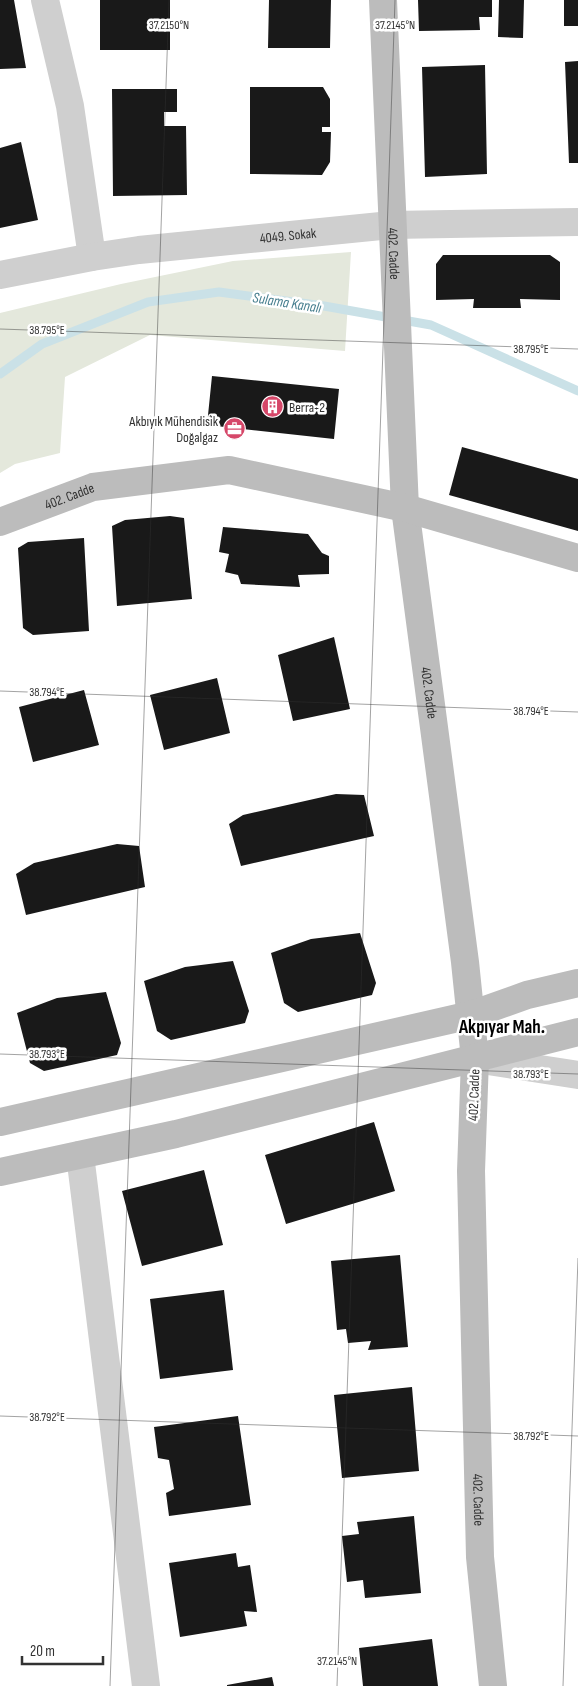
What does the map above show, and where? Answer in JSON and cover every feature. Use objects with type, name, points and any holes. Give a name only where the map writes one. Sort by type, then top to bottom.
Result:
[{"type":"street","points":[[45,0],[70,106],[92,256]]},
{"type":"street","name":"402. Cadde","points":[[382,0],[405,508],[475,1059],[472,1171],[480,1556],[493,1686]]},
{"type":"street","name":"4049. Sokak","points":[[0,275],[92,256],[391,225],[578,222]]},
{"type":"street","name":"402. Cadde","points":[[0,522],[93,487],[229,470],[405,508],[578,558]]},
{"type":"street","points":[[0,1122],[470,1015],[527,995],[578,983]]},
{"type":"street","points":[[0,1172],[176,1134],[578,1032]]},
{"type":"street","points":[[475,1059],[578,1075]]},
{"type":"street","points":[[80,1155],[146,1686]]},
{"type":"shaded area","points":[[351,252],[345,351],[150,335],[65,377],[60,453],[15,464],[0,473],[0,313],[121,284],[233,261]]},
{"type":"building","points":[[0,0],[14,0],[26,68],[0,69]]},
{"type":"building","points":[[100,0],[170,0],[170,50],[100,50]]},
{"type":"building","points":[[269,0],[331,0],[330,48],[268,48]]},
{"type":"building","points":[[418,0],[492,0],[492,17],[479,17],[480,30],[419,31]]},
{"type":"building","points":[[499,0],[524,0],[523,38],[498,37]]},
{"type":"building","points":[[564,0],[578,0],[578,26],[564,26]]},
{"type":"building","points":[[578,61],[578,163],[569,163],[565,62]]},
{"type":"building","points":[[485,65],[487,174],[425,177],[422,67]]},
{"type":"building","points":[[250,87],[323,87],[330,99],[330,127],[322,127],[322,132],[331,132],[330,162],[322,175],[250,174]]},
{"type":"building","points":[[112,89],[177,89],[177,112],[164,112],[164,126],[186,126],[187,195],[113,196]]},
{"type":"building","points":[[21,142],[38,220],[0,228],[0,148]]},
{"type":"building","points":[[443,255],[550,255],[560,262],[560,300],[520,299],[521,308],[473,308],[474,299],[436,300],[436,264]]},
{"type":"building","name":"Berra-2","points":[[212,376],[339,389],[334,439],[207,425]]},
{"type":"building","points":[[462,447],[578,479],[578,531],[449,495]]},
{"type":"building","points":[[170,516],[184,518],[192,599],[117,606],[112,526],[125,520]]},
{"type":"building","points":[[223,527],[308,534],[322,553],[329,556],[329,574],[298,575],[300,587],[241,584],[238,575],[225,572],[229,554],[219,552]]},
{"type":"building","points":[[84,538],[89,631],[33,635],[23,628],[18,548],[28,542]]},
{"type":"building","points":[[334,637],[350,709],[293,721],[278,655]]},
{"type":"building","points":[[217,678],[230,733],[164,750],[150,695]]},
{"type":"building","points":[[84,690],[99,745],[33,762],[19,707]]},
{"type":"building","points":[[336,794],[364,795],[374,836],[241,866],[229,824],[243,815]]},
{"type":"building","points":[[117,844],[139,846],[145,887],[26,915],[16,874],[34,863]]},
{"type":"building","points":[[360,933],[376,983],[372,995],[298,1012],[284,1003],[271,953],[311,939]]},
{"type":"building","points":[[233,961],[249,1011],[245,1023],[171,1040],[157,1031],[144,981],[185,967]]},
{"type":"building","points":[[106,992],[121,1043],[117,1055],[44,1071],[30,1063],[17,1013],[57,998]]},
{"type":"building","points":[[374,1122],[395,1191],[286,1224],[265,1155]]},
{"type":"building","points":[[204,1170],[223,1245],[142,1266],[122,1191]]},
{"type":"building","points":[[400,1255],[408,1347],[368,1350],[371,1341],[348,1343],[346,1329],[337,1330],[331,1261]]},
{"type":"building","points":[[224,1290],[233,1370],[160,1379],[150,1299]]},
{"type":"building","points":[[412,1387],[419,1471],[342,1478],[334,1395]]},
{"type":"building","points":[[238,1416],[251,1505],[169,1516],[166,1493],[174,1489],[169,1460],[158,1458],[154,1427]]},
{"type":"building","points":[[414,1516],[421,1593],[365,1598],[363,1580],[347,1582],[342,1536],[359,1534],[357,1522]]},
{"type":"building","points":[[236,1553],[238,1567],[250,1565],[257,1612],[244,1611],[247,1626],[180,1637],[169,1563]]},
{"type":"building","points":[[432,1639],[438,1686],[363,1686],[359,1648]]},
{"type":"building","points":[[272,1677],[274,1686],[227,1686],[227,1685]]},
{"type":"waterway","name":"Sulama Kanalı","points":[[0,374],[42,344],[148,302],[219,292],[324,306],[431,325],[578,391]]},
{"type":"place","name":"Berra-2","points":[[273,407]]},
{"type":"place","name":"Akbıyık Mühendisik Doğalgaz","points":[[234,429]]},
{"type":"district","name":"Akpıyar Mah.","points":[[502,1027]]}]
